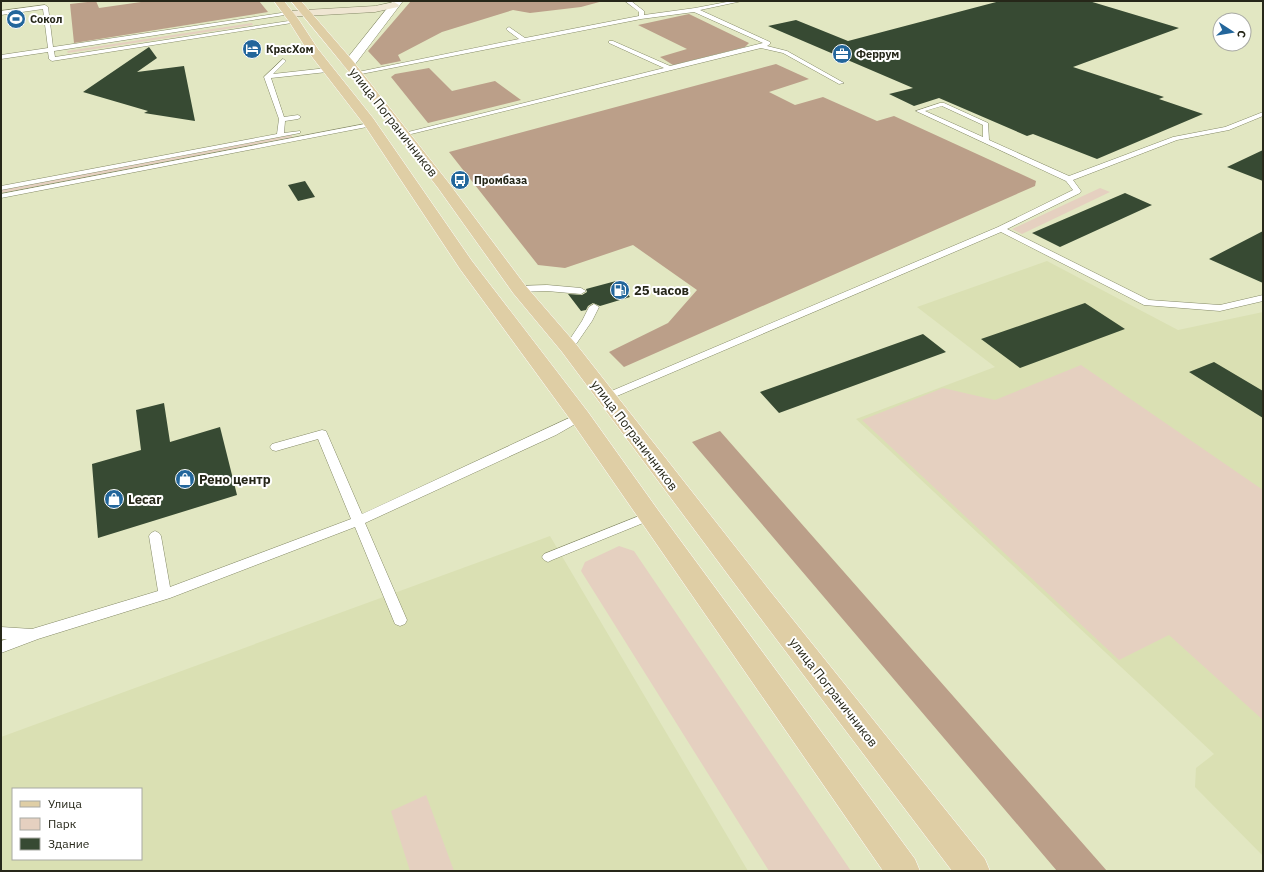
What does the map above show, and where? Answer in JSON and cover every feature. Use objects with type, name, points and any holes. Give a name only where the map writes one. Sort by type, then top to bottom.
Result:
[{"type":"main road","points":[[296,12],[394,6]]},
{"type":"main road","name":"улица Пограничников","points":[[296,12],[353,69],[453,199],[519,289],[569,348],[761,599],[974,871]]},
{"type":"main road","name":"улица Пограничников","points":[[296,12],[309,45],[369,123],[466,265],[580,417],[903,871]]},
{"type":"main road","points":[[429,209],[437,213],[446,213],[453,206],[453,199]]},
{"type":"main road","points":[[456,249],[460,241],[466,238],[472,238],[484,242]]},
{"type":"street","points":[[353,69],[394,6]]},
{"type":"lane","points":[[628,1],[642,12],[642,17]]},
{"type":"lane","points":[[353,69],[525,41],[642,17],[695,10],[738,1]]},
{"type":"lane","points":[[1,13],[45,7],[52,59],[296,12]]},
{"type":"lane","points":[[403,134],[671,69],[768,43],[695,10]]},
{"type":"lane","points":[[1,57],[296,12]]},
{"type":"lane","points":[[509,29],[525,41]]},
{"type":"lane","points":[[611,42],[671,69]]},
{"type":"lane","points":[[761,46],[785,52],[841,83]]},
{"type":"lane","points":[[267,77],[282,61]]},
{"type":"lane","points":[[267,77],[327,70]]},
{"type":"lane","points":[[267,77],[282,119],[280,134]]},
{"type":"lane","points":[[606,397],[1001,229],[1078,191],[1069,178],[986,141],[980,138],[919,111],[942,104],[986,124],[986,141]]},
{"type":"lane","points":[[1069,178],[1174,138],[1227,128],[1263,114]]},
{"type":"lane","points":[[282,119],[298,117]]},
{"type":"lane","points":[[1,188],[280,134],[369,123]]},
{"type":"lane","points":[[1,196],[369,123]]},
{"type":"lane","points":[[1001,229],[1147,302],[1220,308],[1263,298]]},
{"type":"lane","points":[[519,289],[547,288],[581,290]]},
{"type":"lane","points":[[569,348],[587,322],[594,307]]},
{"type":"lane","points":[[1,647],[35,634],[165,594],[358,521],[552,432],[580,417]]},
{"type":"lane","points":[[276,447],[322,434],[400,620]]},
{"type":"lane","points":[[548,557],[649,516]]},
{"type":"lane","points":[[155,536],[165,594]]},
{"type":"lane","points":[[1,633],[35,634]]},
{"type":"shaded area","points":[[96,1],[99,8],[148,1],[259,1],[268,12],[74,43],[70,4]]},
{"type":"shaded area","points":[[411,1],[603,1],[581,7],[530,13],[513,10],[442,32],[398,55],[401,61],[381,65],[368,51]]},
{"type":"shaded area","points":[[689,14],[749,43],[745,47],[673,65],[660,57],[687,49],[638,25]]},
{"type":"shaded area","points":[[776,64],[809,79],[769,92],[795,105],[823,97],[877,121],[894,116],[1036,181],[1035,186],[624,367],[609,352],[668,323],[697,290],[633,245],[565,268],[538,265],[449,152]]},
{"type":"shaded area","points":[[429,68],[452,91],[495,81],[521,100],[428,123],[391,77],[395,74]]},
{"type":"shaded area","points":[[1047,261],[1178,330],[1263,312],[1263,856],[1195,787],[1196,768],[1214,754],[856,419],[995,367],[917,307]]},
{"type":"shaded area","points":[[720,431],[1107,871],[1057,871],[692,442]]},
{"type":"shaded area","points":[[550,536],[748,871],[1,871],[1,737]]},
{"type":"green space","points":[[252,23],[253,25],[68,53],[67,51]]},
{"type":"green space","points":[[292,135],[292,137],[1,193],[1,190]]},
{"type":"green space","points":[[1100,188],[1110,192],[1022,234],[1012,229]]},
{"type":"green space","points":[[1081,365],[1263,490],[1263,720],[1169,635],[1119,660],[862,420],[943,388],[995,400]]},
{"type":"green space","points":[[619,546],[634,551],[851,871],[769,871],[581,571],[585,562]]},
{"type":"green space","points":[[426,795],[454,871],[410,871],[391,811]]},
{"type":"building","points":[[1000,1],[1089,1],[1179,28],[1073,67],[1164,97],[1159,99],[1203,114],[1097,159],[1033,134],[1027,136],[939,98],[914,106],[889,94],[913,88],[768,26],[796,20],[848,41]]},
{"type":"building","points":[[149,47],[157,58],[137,72],[184,66],[195,121],[144,113],[148,111],[83,92]]},
{"type":"building","points":[[1263,150],[1263,181],[1227,167]]},
{"type":"building","points":[[305,181],[315,197],[298,201],[288,185]]},
{"type":"building","points":[[1125,193],[1152,205],[1060,247],[1032,233]]},
{"type":"building","points":[[1263,231],[1263,283],[1209,259]]},
{"type":"building","points":[[616,281],[630,297],[600,306],[593,303],[588,306],[586,310],[581,311],[568,294],[582,295],[587,292],[586,289]]},
{"type":"building","points":[[1085,303],[1125,329],[1020,368],[981,339]]},
{"type":"building","points":[[923,334],[946,352],[779,413],[760,392]]},
{"type":"building","points":[[1214,362],[1263,391],[1263,418],[1189,372]]},
{"type":"building","points":[[164,403],[170,442],[220,427],[237,495],[98,538],[92,464],[141,450],[136,410]]},
{"type":"place","name":"Сокол","points":[[16,19]]},
{"type":"place","name":"КрасХом","points":[[252,49]]},
{"type":"place","name":"Феррум","points":[[842,54]]},
{"type":"place","name":"Промбаза","points":[[460,180]]},
{"type":"place","name":"25 часов","points":[[620,290]]},
{"type":"place","name":"Рено центр","points":[[185,479]]},
{"type":"place","name":"Lecar","points":[[114,499]]}]
